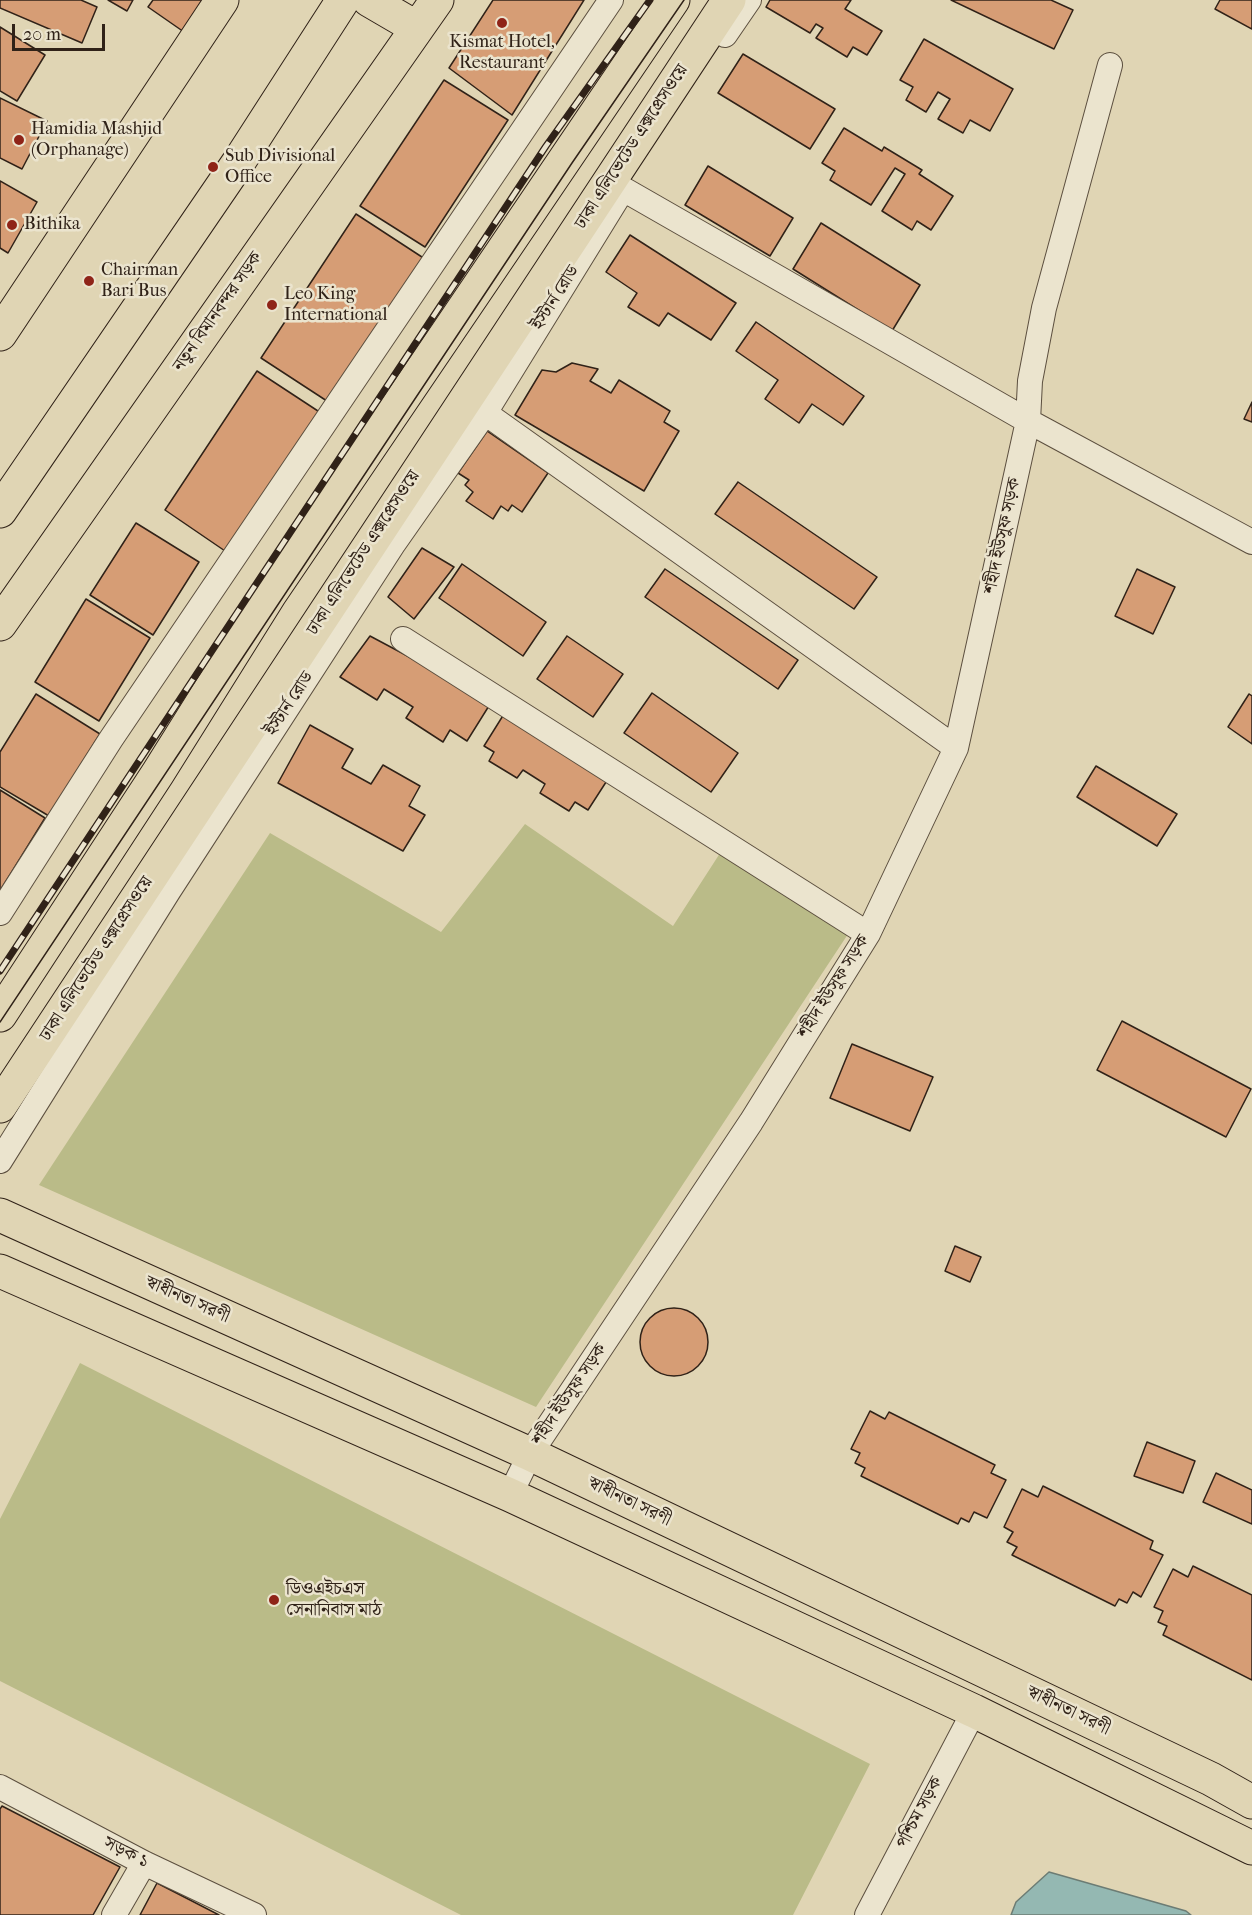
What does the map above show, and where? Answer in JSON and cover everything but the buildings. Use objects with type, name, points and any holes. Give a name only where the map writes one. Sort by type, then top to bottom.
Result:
[{"type":"main road","points":[[0,334],[222,0]]},
{"type":"main road","points":[[0,511],[238,163],[343,0]]},
{"type":"main road","points":[[369,0],[417,28]]},
{"type":"main road","name":"নতুন বিমানবন্দর সড়ক","points":[[0,624],[437,0]]},
{"type":"main road","points":[[0,1014],[164,764],[270,594],[673,0]]},
{"type":"main road","name":"ঢাকা এলিভেটেড এক্সপ্রেসওয়ে","points":[[0,1106],[729,0]]},
{"type":"main road","name":"স্বাধীনতা সরণী","points":[[0,1215],[530,1454],[1211,1779],[1252,1802]]},
{"type":"main road","points":[[0,1271],[510,1496],[974,1710],[1252,1848]]},
{"type":"street","points":[[0,913],[117,729],[611,0]]},
{"type":"street","name":"ইস্টার্ন রোড","points":[[0,1161],[168,892],[374,573],[485,413],[623,189],[749,0]]},
{"type":"street","name":"শহীদ ইউসুফ সড়ক","points":[[510,1496],[530,1454],[751,1122],[868,934],[956,748],[1028,421],[1030,381],[1044,308],[1110,64]]},
{"type":"street","points":[[623,189],[1028,421],[1252,542]]},
{"type":"street","points":[[485,413],[956,748]]},
{"type":"street","points":[[403,639],[868,934]]},
{"type":"street","name":"পশ্চিম সড়ক","points":[[867,1915],[974,1710]]},
{"type":"street","name":"সড়ক ১","points":[[0,1787],[144,1863],[254,1915]]},
{"type":"street","points":[[114,1915],[144,1863]]},
{"type":"green space","points":[[525,824],[673,926],[724,847],[852,928],[536,1407],[39,1185],[270,833],[441,932]]},
{"type":"green space","name":"ডিওএইচএস সেনানিবাস মাঠ","points":[[80,1363],[870,1764],[793,1915],[461,1915],[0,1681],[0,1519]]},
{"type":"water","points":[[1049,1872],[1186,1911],[1191,1915],[1011,1915],[1016,1902]]},
{"type":"tram line","points":[[0,1022],[572,163],[684,0]]},
{"type":"railway","points":[[0,971],[546,146],[650,0]]},
{"type":"place","name":"Kismat Hotel, Restaurant","points":[[502,23]]},
{"type":"place","name":"Hamidia Mashjid (Orphanage)","points":[[19,140]]},
{"type":"place","name":"Sub Divisional Office","points":[[213,167]]},
{"type":"place","name":"Bithika","points":[[12,225]]},
{"type":"place","name":"Chairman Bari Bus","points":[[89,281]]},
{"type":"place","name":"Leo King International","points":[[272,305]]},
{"type":"place","name":"ডিওএইচএস সেনানিবাস মাঠ","points":[[274,1600]]}]
